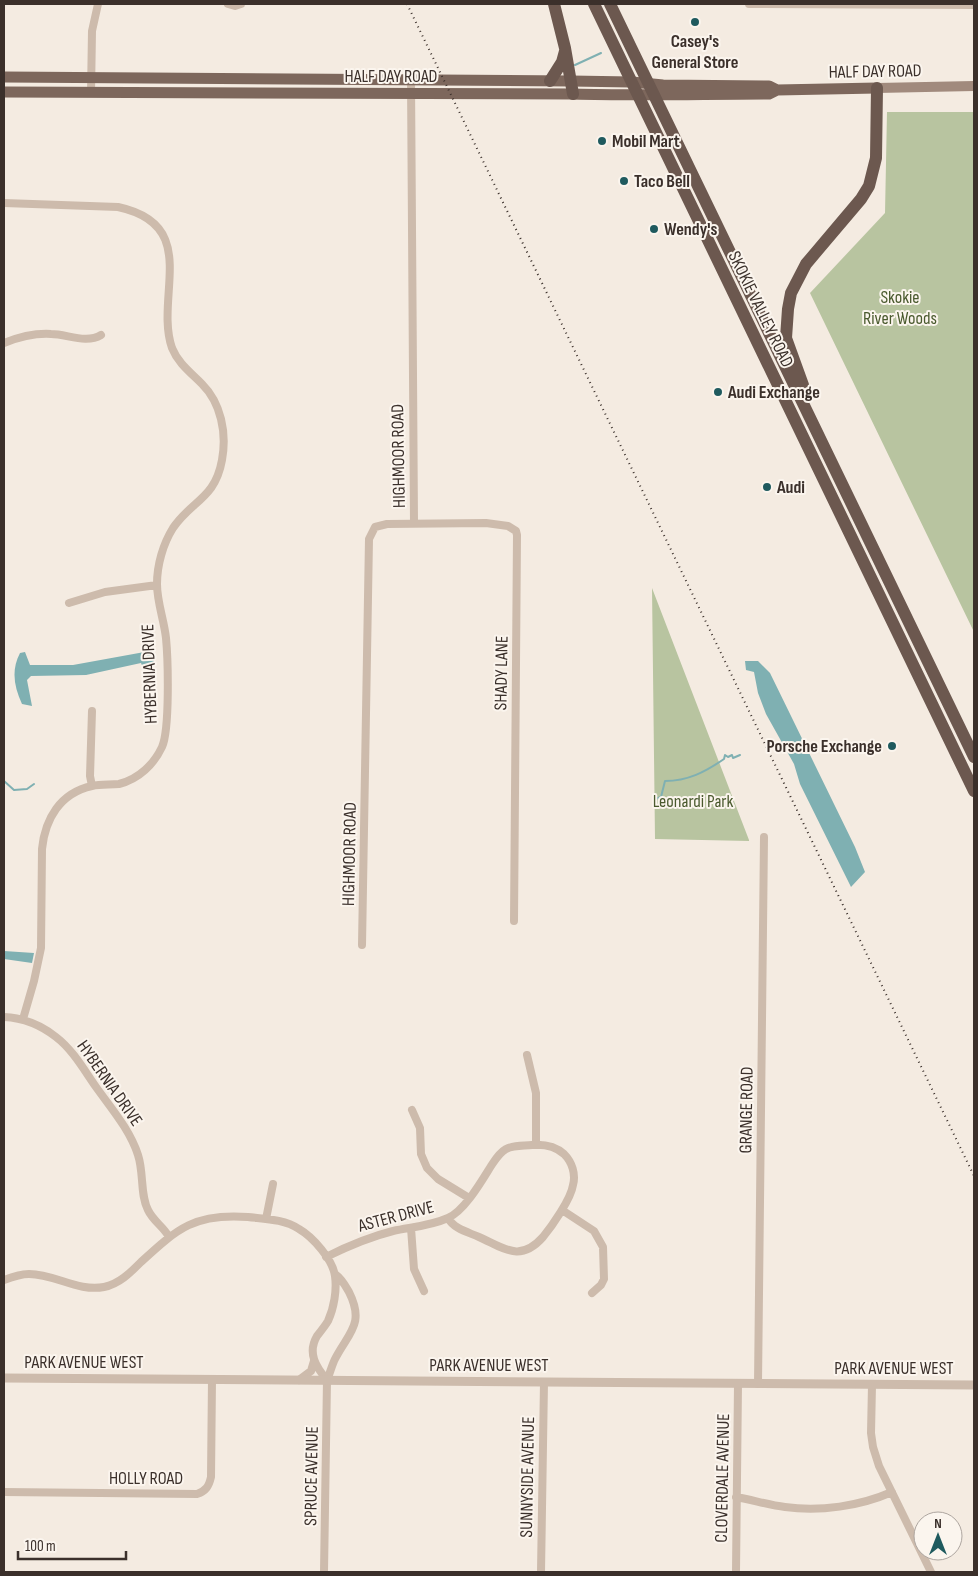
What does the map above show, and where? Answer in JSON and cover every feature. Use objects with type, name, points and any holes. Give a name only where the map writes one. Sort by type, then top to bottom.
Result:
[{"type":"highway","points":[[554,4],[565,48],[573,94]]},
{"type":"highway","name":"SKOKIE VALLEY ROAD","points":[[594,4],[974,791]]},
{"type":"highway","name":"SKOKIE VALLEY ROAD","points":[[610,4],[974,757]]},
{"type":"highway","points":[[550,81],[562,62],[565,48]]},
{"type":"highway","points":[[841,483],[786,338],[788,309],[791,293],[806,264],[861,199],[869,186],[876,158],[877,88]]},
{"type":"main road","name":"HALF DAY ROAD","points":[[4,77],[632,82],[651,89],[769,94],[777,90],[974,86]]},
{"type":"main road","name":"HALF DAY ROAD","points":[[4,92],[573,94],[638,96],[651,89]]},
{"type":"street","points":[[91,93],[92,31],[98,4]]},
{"type":"street","points":[[228,4],[235,6],[241,4]]},
{"type":"street","points":[[749,4],[974,5]]},
{"type":"street","name":"HIGHMOOR ROAD","points":[[362,944],[369,539],[375,527],[387,524],[414,523],[410,80]]},
{"type":"street","name":"HYBERNIA DRIVE","points":[[4,203],[132,210],[141,214],[155,225],[164,240],[170,258],[168,317],[172,348],[184,367],[203,385],[216,402],[221,415],[223,457],[215,483],[206,496],[185,514],[173,528],[162,553],[157,585],[167,652],[166,730],[163,744],[157,756],[145,770],[128,781],[118,784],[92,786],[82,790],[58,806],[46,826],[42,849],[40,953],[23,1019],[56,1036],[72,1053],[126,1130],[142,1168],[145,1204],[169,1237]]},
{"type":"street","points":[[4,343],[20,337],[41,334],[88,339],[95,339],[101,335]]},
{"type":"street","name":"SHADY LANE","points":[[414,523],[486,524],[508,526],[516,531],[516,869],[514,921]]},
{"type":"street","points":[[69,603],[104,592],[157,585]]},
{"type":"street","points":[[92,711],[90,776],[92,786]]},
{"type":"street","name":"GRANGE ROAD","points":[[758,1384],[764,837]]},
{"type":"street","points":[[4,1016],[23,1019]]},
{"type":"street","points":[[527,1055],[536,1093],[536,1145]]},
{"type":"street","points":[[412,1110],[420,1128],[421,1154],[427,1168],[438,1179],[469,1198]]},
{"type":"street","name":"ASTER DRIVE","points":[[326,1256],[370,1237],[428,1225],[448,1218],[462,1207],[499,1155],[515,1146],[536,1145],[557,1149],[567,1158],[573,1170],[573,1187],[562,1210],[535,1246],[524,1251],[512,1252],[502,1249],[481,1237],[455,1226],[448,1218]]},
{"type":"street","points":[[266,1219],[272,1184]]},
{"type":"street","points":[[562,1210],[594,1231],[603,1247],[604,1279],[601,1285],[592,1293]]},
{"type":"street","points":[[4,1280],[31,1274],[46,1276],[86,1288],[104,1286],[119,1281],[126,1276],[169,1237],[192,1223],[227,1216],[281,1221],[306,1233],[326,1256],[335,1274],[335,1298],[328,1320],[315,1342],[312,1355],[316,1367],[327,1380],[338,1355],[356,1323],[356,1308],[341,1278],[335,1274]]},
{"type":"street","points":[[411,1228],[414,1269],[424,1290]]},
{"type":"street","points":[[335,1298],[350,1295]]},
{"type":"street","points":[[299,1380],[311,1371],[314,1361]]},
{"type":"street","name":"PARK AVENUE WEST","points":[[4,1378],[974,1385]]},
{"type":"street","name":"HOLLY ROAD","points":[[4,1492],[188,1494],[202,1492],[208,1487],[211,1476],[212,1379]]},
{"type":"street","name":"SPRUCE AVENUE","points":[[324,1572],[327,1380]]},
{"type":"street","name":"SUNNYSIDE AVENUE","points":[[541,1572],[544,1382]]},
{"type":"street","name":"CLOVERDALE AVENUE","points":[[736,1572],[738,1384]]},
{"type":"street","points":[[872,1385],[873,1447],[879,1466],[930,1572]]},
{"type":"street","points":[[736,1497],[784,1507],[814,1509],[857,1503],[892,1492]]},
{"type":"green space","name":"Skokie River Woods","points":[[887,112],[974,112],[974,632],[810,293],[885,213]]},
{"type":"green space","name":"Leonardi Park","points":[[652,588],[749,840],[749,841],[655,839]]},
{"type":"water","points":[[150,651],[154,657],[153,678],[148,679],[141,663],[86,675],[31,676],[27,680],[32,706],[22,704],[17,691],[15,666],[20,653],[25,652],[30,665],[73,665]]},
{"type":"water","points":[[745,661],[758,661],[770,673],[855,847],[865,872],[851,887],[800,784],[794,764],[766,714],[758,693],[754,672],[746,670]]},
{"type":"water","points":[[4,951],[34,953],[32,963],[4,959]]},
{"type":"waterway","points":[[575,65],[601,53]]},
{"type":"waterway","points":[[655,799],[661,797],[665,781],[673,781],[696,775],[724,759],[725,755],[728,757],[732,755],[733,758],[740,755]]},
{"type":"waterway","points":[[4,781],[14,790],[27,789],[34,784]]},
{"type":"railway","points":[[407,4],[974,1176]]},
{"type":"place","name":"Casey's General Store","points":[[695,22]]},
{"type":"place","name":"Mobil Mart","points":[[602,141]]},
{"type":"place","name":"Taco Bell","points":[[624,181]]},
{"type":"place","name":"Wendy's","points":[[654,229]]},
{"type":"place","name":"Audi Exchange","points":[[718,392]]},
{"type":"place","name":"Audi","points":[[767,487]]},
{"type":"place","name":"Porsche Exchange","points":[[892,746]]}]
